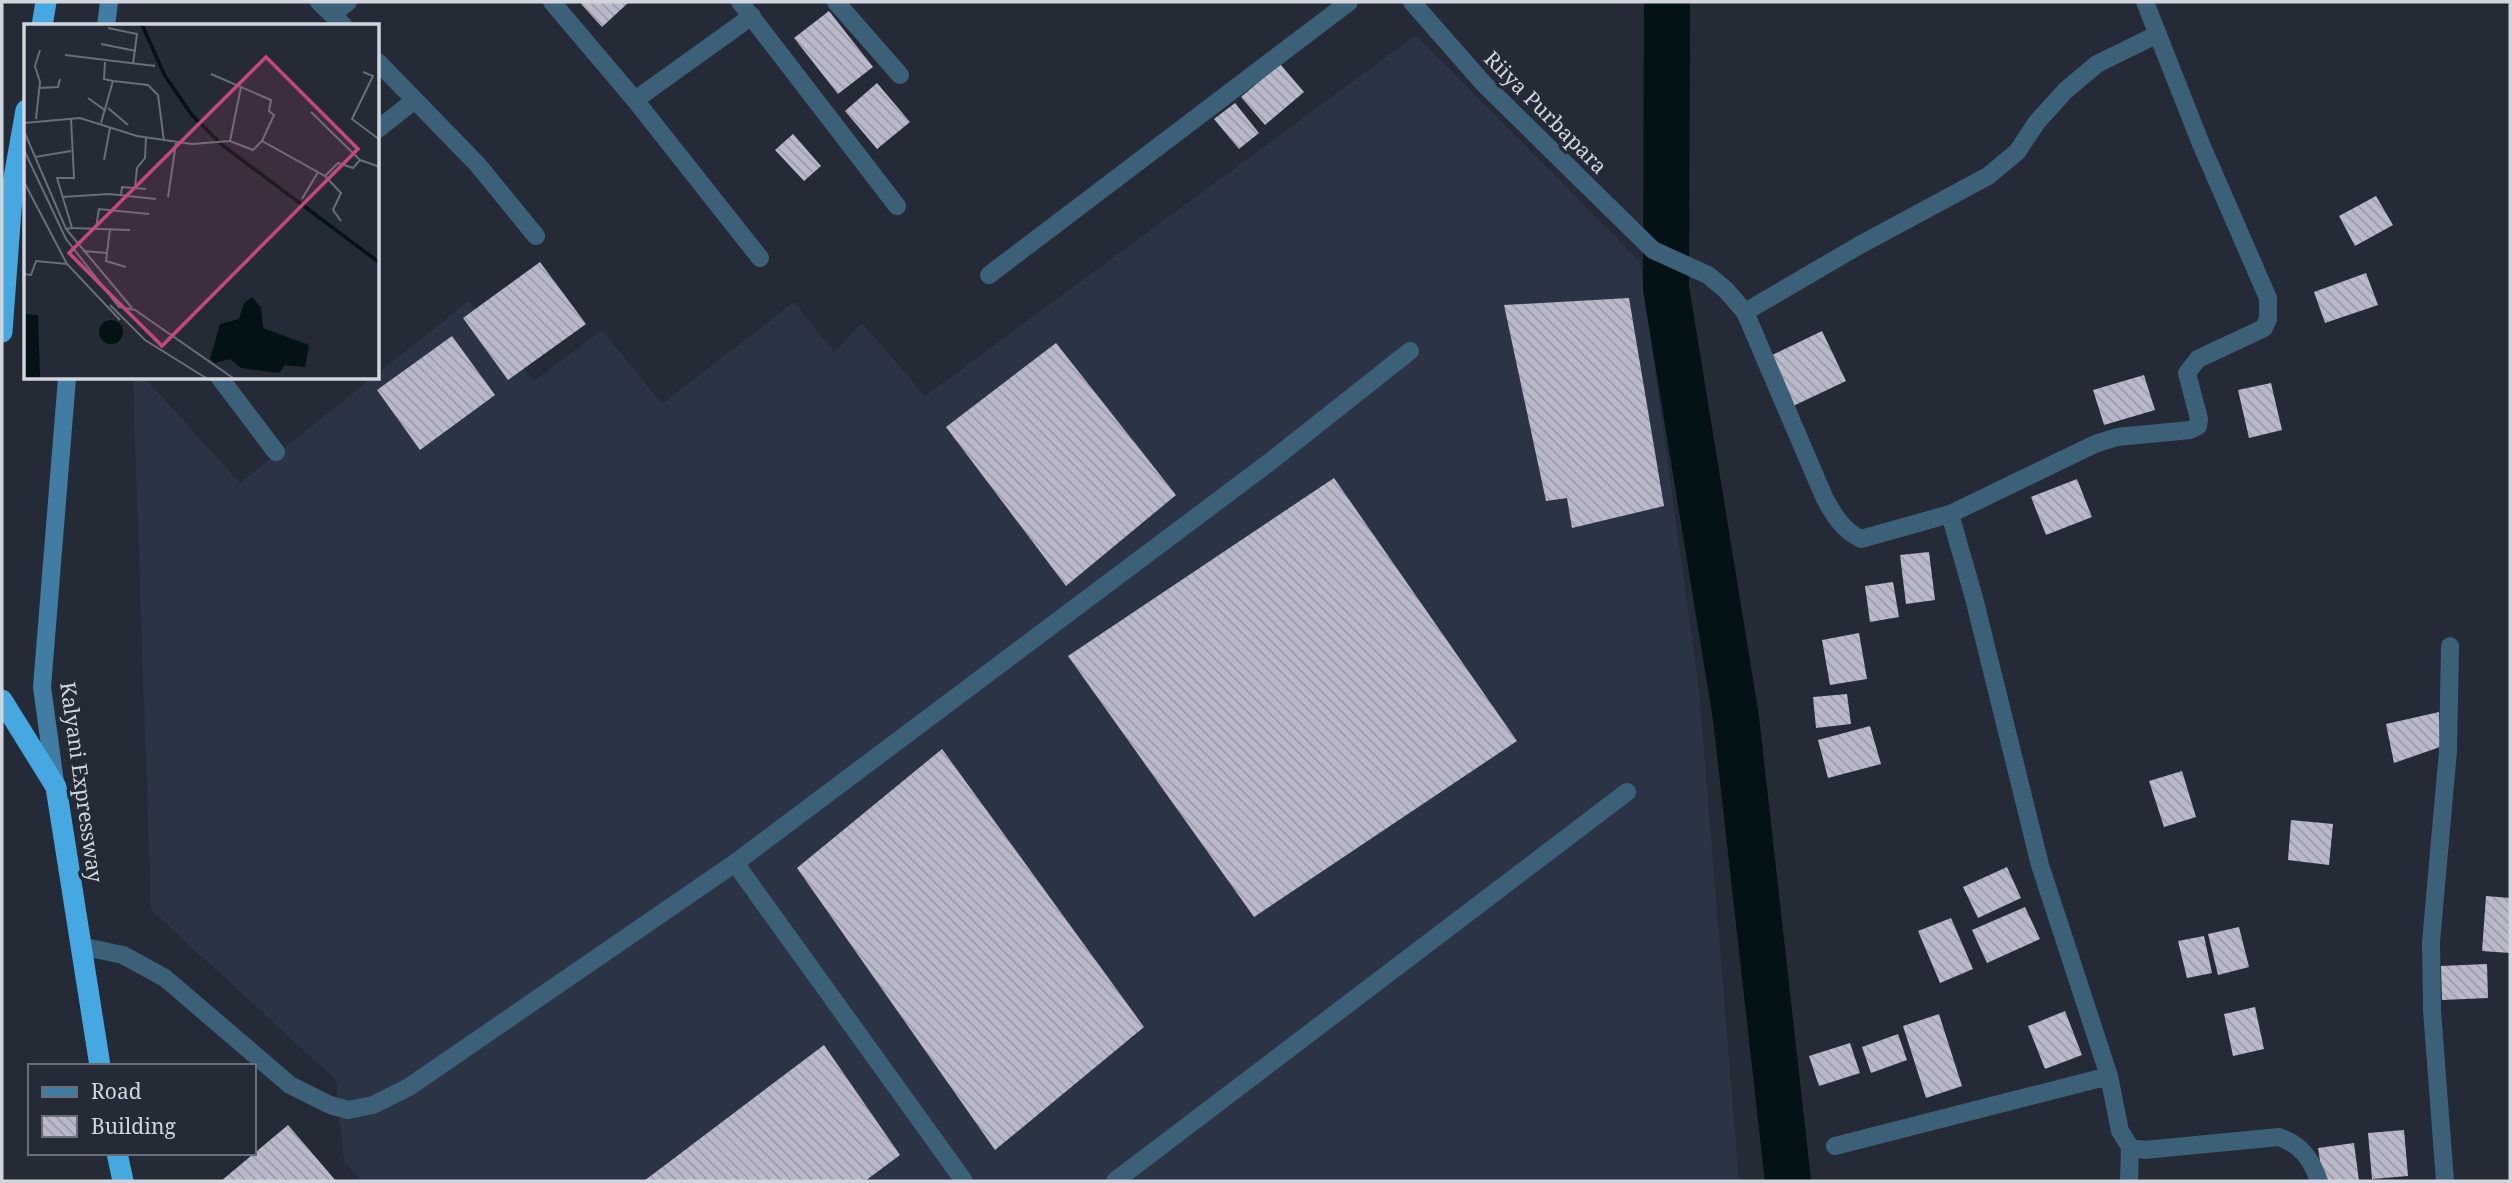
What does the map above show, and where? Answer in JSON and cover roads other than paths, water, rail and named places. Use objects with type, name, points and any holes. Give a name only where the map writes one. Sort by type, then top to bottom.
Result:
[{"type":"highway","points":[[42,24],[46,2]]},
{"type":"highway","points":[[2,332],[13,183],[24,121]]},
{"type":"highway","points":[[2,700],[56,788]]},
{"type":"highway","name":"Kalyani Expressway","points":[[56,788],[100,1064]]},
{"type":"highway","points":[[117,1155],[123,1181]]},
{"type":"street","points":[[106,24],[109,2]]},
{"type":"street","points":[[332,14],[348,2]]},
{"type":"street","points":[[552,2],[635,100],[760,258]]},
{"type":"street","points":[[740,2],[897,206]]},
{"type":"street","points":[[836,2],[900,75]]},
{"type":"street","points":[[989,275],[1349,2]]},
{"type":"street","name":"Riiya Purbapara","points":[[1412,2],[1484,83],[1653,250],[1708,275],[1726,290],[1745,312]]},
{"type":"street","points":[[2145,2],[2158,34],[2201,144],[2268,298],[2269,320],[2264,328],[2198,359],[2191,366],[2187,373],[2199,419],[2198,426],[2180,431],[2117,437],[2095,444],[1950,514],[1861,539],[1848,533],[1836,520],[1825,499],[1745,312],[1858,246],[1989,176],[2017,152],[2037,122],[2066,90],[2097,64],[2158,34]]},
{"type":"street","points":[[635,100],[752,16]]},
{"type":"street","points":[[380,64],[478,165],[536,236]]},
{"type":"street","points":[[380,127],[415,100]]},
{"type":"street","points":[[80,946],[123,954],[164,978],[290,1085],[330,1105],[348,1110],[373,1105],[409,1087],[735,863],[1271,461],[1410,351]]},
{"type":"street","name":"Kalyani Expressway","points":[[56,788],[42,687],[67,380]]},
{"type":"street","points":[[222,380],[276,452]]},
{"type":"street","points":[[1950,514],[1974,598],[2040,865],[2109,1076],[2120,1131],[2130,1147],[2129,1181]]},
{"type":"street","points":[[2445,1181],[2433,1023],[2431,942],[2448,751],[2451,646]]},
{"type":"street","points":[[1115,1181],[1627,792]]},
{"type":"street","points":[[735,863],[964,1181]]},
{"type":"street","points":[[1835,1146],[2109,1076]]},
{"type":"street","points":[[2130,1147],[2144,1150],[2279,1138],[2291,1141],[2301,1149],[2313,1163],[2319,1181]]},
{"type":"waterway","points":[[1667,2],[1666,288],[1736,718],[1788,1181]]}]
